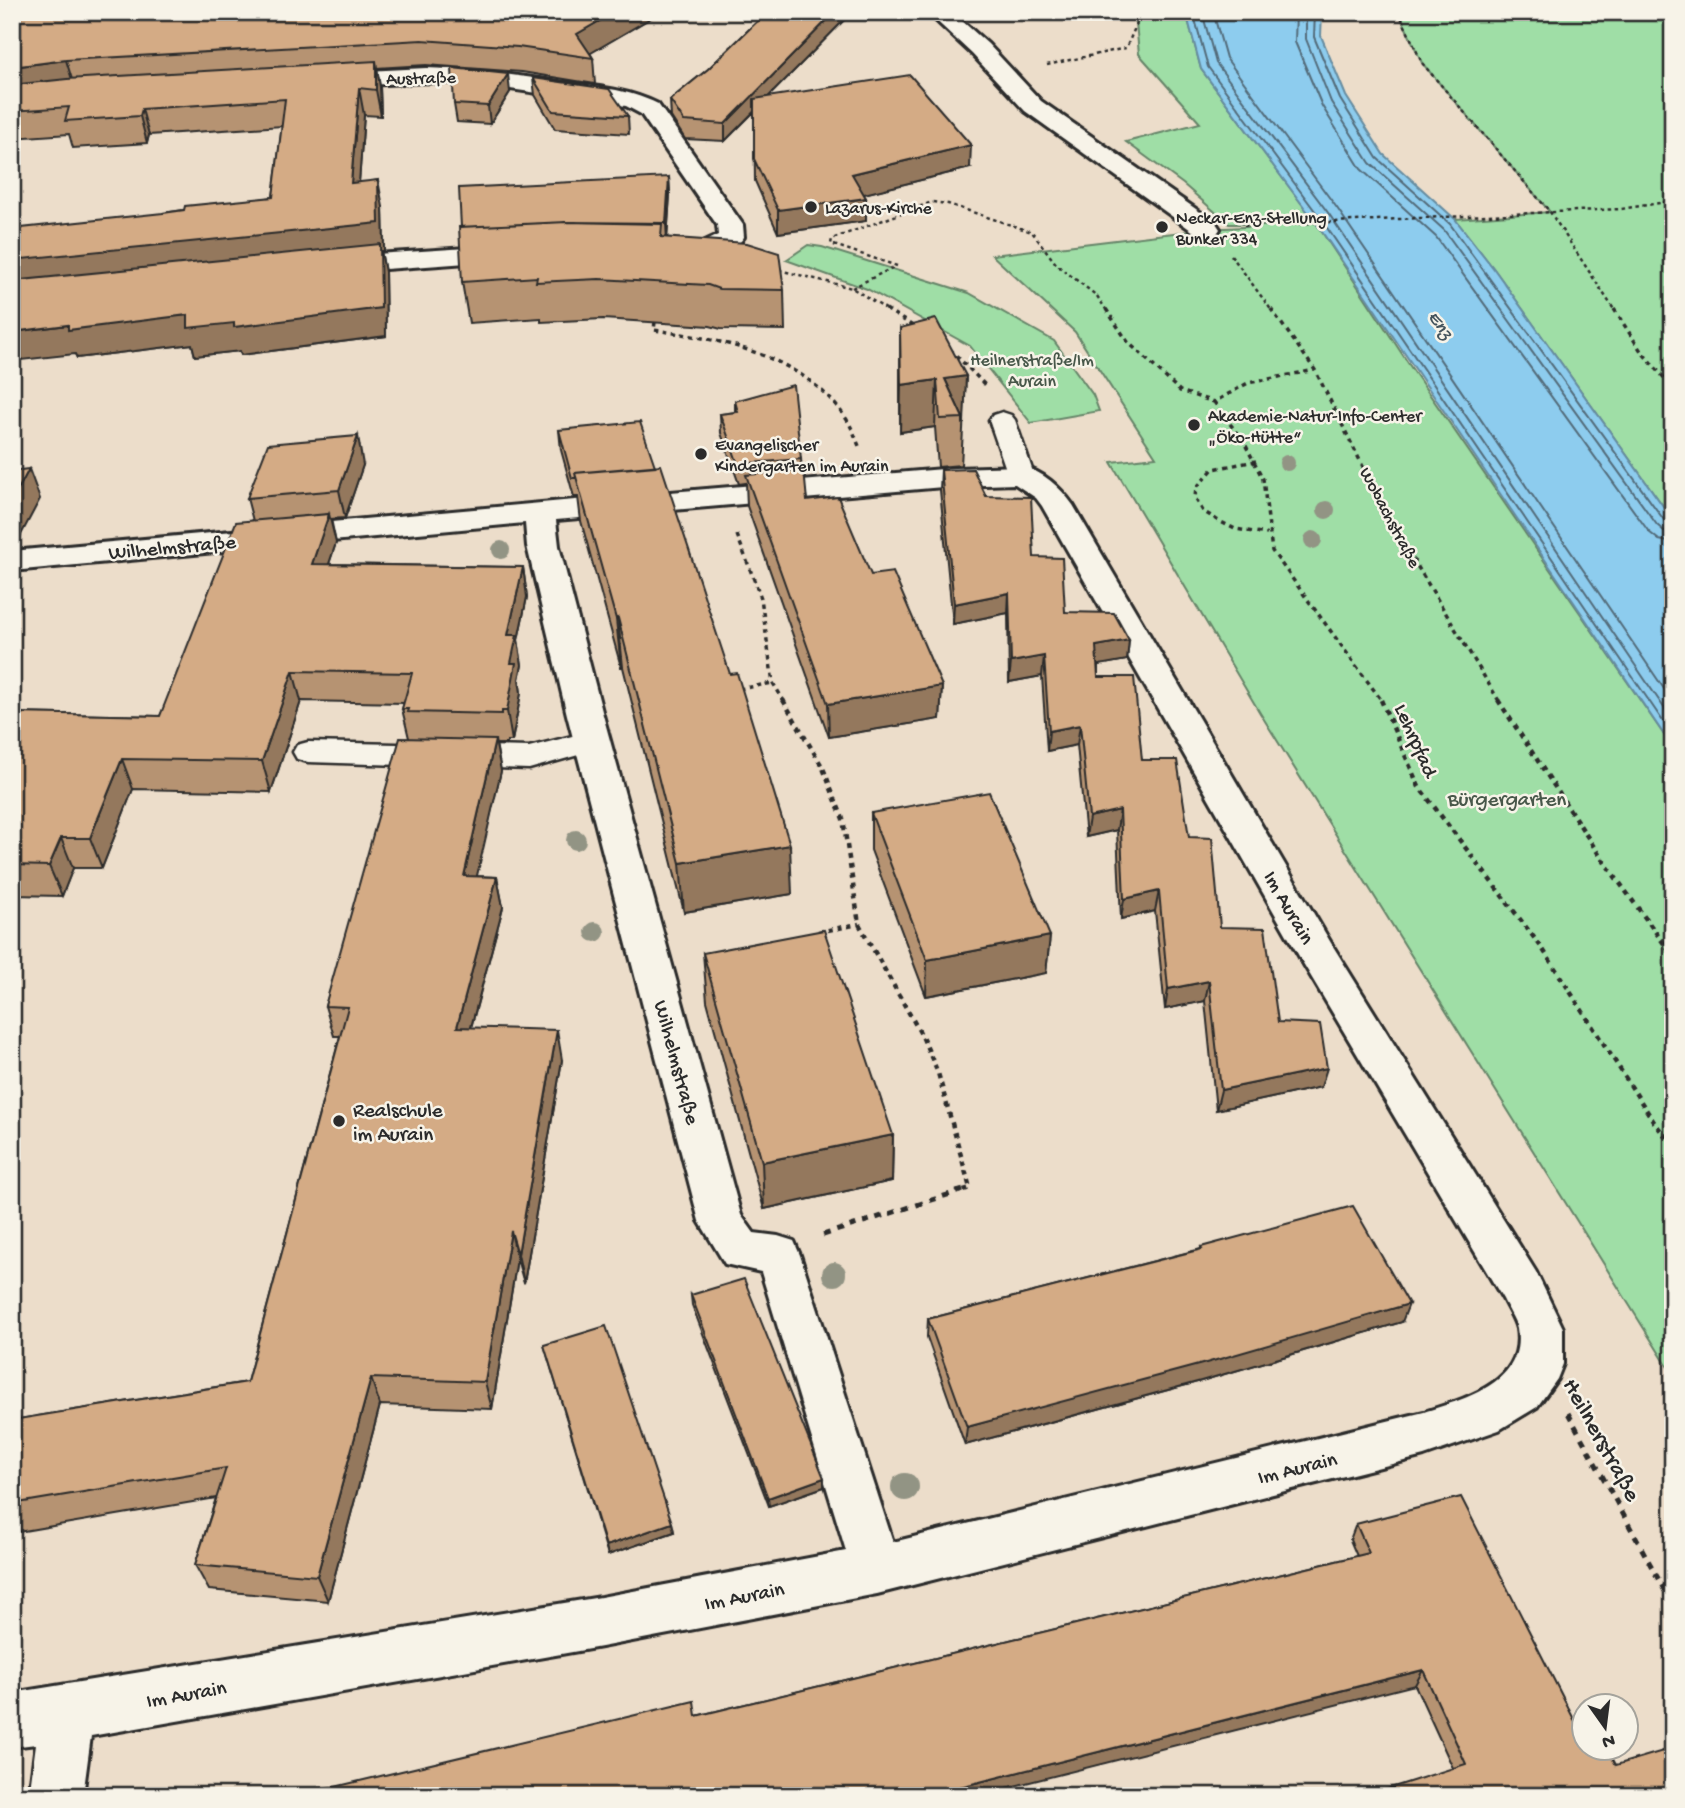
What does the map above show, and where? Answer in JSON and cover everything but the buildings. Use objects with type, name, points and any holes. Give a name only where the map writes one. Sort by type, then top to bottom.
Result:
[{"type":"street","points":[[938,12],[971,40],[1033,106],[1207,229]]},
{"type":"street","name":"Austraße","points":[[297,82],[426,75],[470,76],[634,101],[650,109],[730,225],[731,237],[723,244],[710,249]]},
{"type":"street","points":[[653,252],[710,249]]},
{"type":"street","points":[[309,267],[537,252]]},
{"type":"street","name":"Wilhelmstraße","points":[[12,561],[723,496],[1021,475]]},
{"type":"street","name":"Im Aurain","points":[[12,1720],[68,1713],[601,1622],[877,1570],[1424,1434],[1482,1415],[1520,1392],[1540,1364],[1540,1328],[1520,1286],[1317,953],[1057,505],[1047,491],[1021,475]]},
{"type":"street","name":"Wilhelmstraße","points":[[540,512],[543,546],[592,741],[721,1222],[741,1251],[778,1255]]},
{"type":"street","points":[[778,1255],[877,1570]]},
{"type":"street","points":[[56,1796],[68,1713]]},
{"type":"lane","points":[[710,249],[722,257],[740,263],[779,270]]},
{"type":"lane","points":[[1002,421],[1021,475]]},
{"type":"lane","points":[[308,752],[528,758],[592,741]]},
{"type":"path","points":[[1002,76],[1126,48],[1142,12]]},
{"type":"path","points":[[1403,12],[1401,17],[1422,63],[1550,212],[1641,351],[1673,388]]},
{"type":"path","points":[[1243,226],[1621,209],[1673,201]]},
{"type":"path","points":[[852,288],[897,266],[831,244],[832,239],[932,202],[961,208],[1032,232],[1057,265],[1097,296],[1128,342],[1180,391],[1214,402],[1248,383],[1315,370]]},
{"type":"path","name":"Wobachstraße","points":[[1207,229],[1225,247],[1315,370],[1390,521],[1479,670],[1600,856],[1673,956]]},
{"type":"path","points":[[779,270],[852,288],[917,328]]},
{"type":"path","points":[[655,322],[654,330],[721,340],[761,355],[825,391],[842,411],[855,434],[869,484]]},
{"type":"path","points":[[950,349],[989,390],[1002,421]]},
{"type":"path","name":"Lehrpfad","points":[[1214,402],[1256,461],[1266,491],[1267,534],[1272,551],[1379,694],[1419,787],[1542,948],[1654,1122],[1673,1146]]},
{"type":"path","points":[[1256,461],[1213,469],[1196,488],[1195,498],[1203,510],[1217,520],[1235,529],[1267,534]]},
{"type":"path","points":[[723,496],[761,598],[773,683],[823,768],[843,819],[859,924],[922,1036],[937,1073],[970,1188],[836,1229],[778,1255]]},
{"type":"path","points":[[733,690],[773,683]]},
{"type":"path","points":[[807,934],[859,924]]},
{"type":"path","name":"Heilnerstraße","points":[[1540,1364],[1673,1606]]},
{"type":"green space","name":"Bürgergarten","points":[[1135,12],[1186,12],[1201,69],[1316,223],[1410,366],[1673,748],[1673,1375],[1260,713],[1111,462],[1156,457],[1075,332],[992,255],[1207,229],[1301,224],[1229,224],[1183,184],[1126,142],[1200,123],[1139,54]]},
{"type":"green space","points":[[1403,12],[1673,12],[1673,520],[1494,269],[1455,219],[1550,212],[1422,63],[1401,17]]},
{"type":"green space","name":"Heilnerstraße/Im Aurain","points":[[808,245],[969,293],[1054,341],[1093,395],[1099,411],[1031,423],[970,346],[867,289],[786,260]]},
{"type":"water","name":"Enz","points":[[1186,12],[1322,12],[1321,36],[1346,96],[1383,154],[1455,219],[1494,269],[1673,520],[1673,748],[1316,223],[1201,69]]},
{"type":"place","name":"Lazarus-Kirche","points":[[811,207]]},
{"type":"place","name":"Neckar-Enz-Stellung Bunker 334","points":[[1162,227]]},
{"type":"place","name":"Akademie-Natur-Info-Center „Öko-Hütte“","points":[[1194,425]]},
{"type":"place","name":"Evangelischer Kindergarten im Aurain","points":[[701,454]]},
{"type":"place","name":"Realschule im Aurain","points":[[339,1121]]}]
